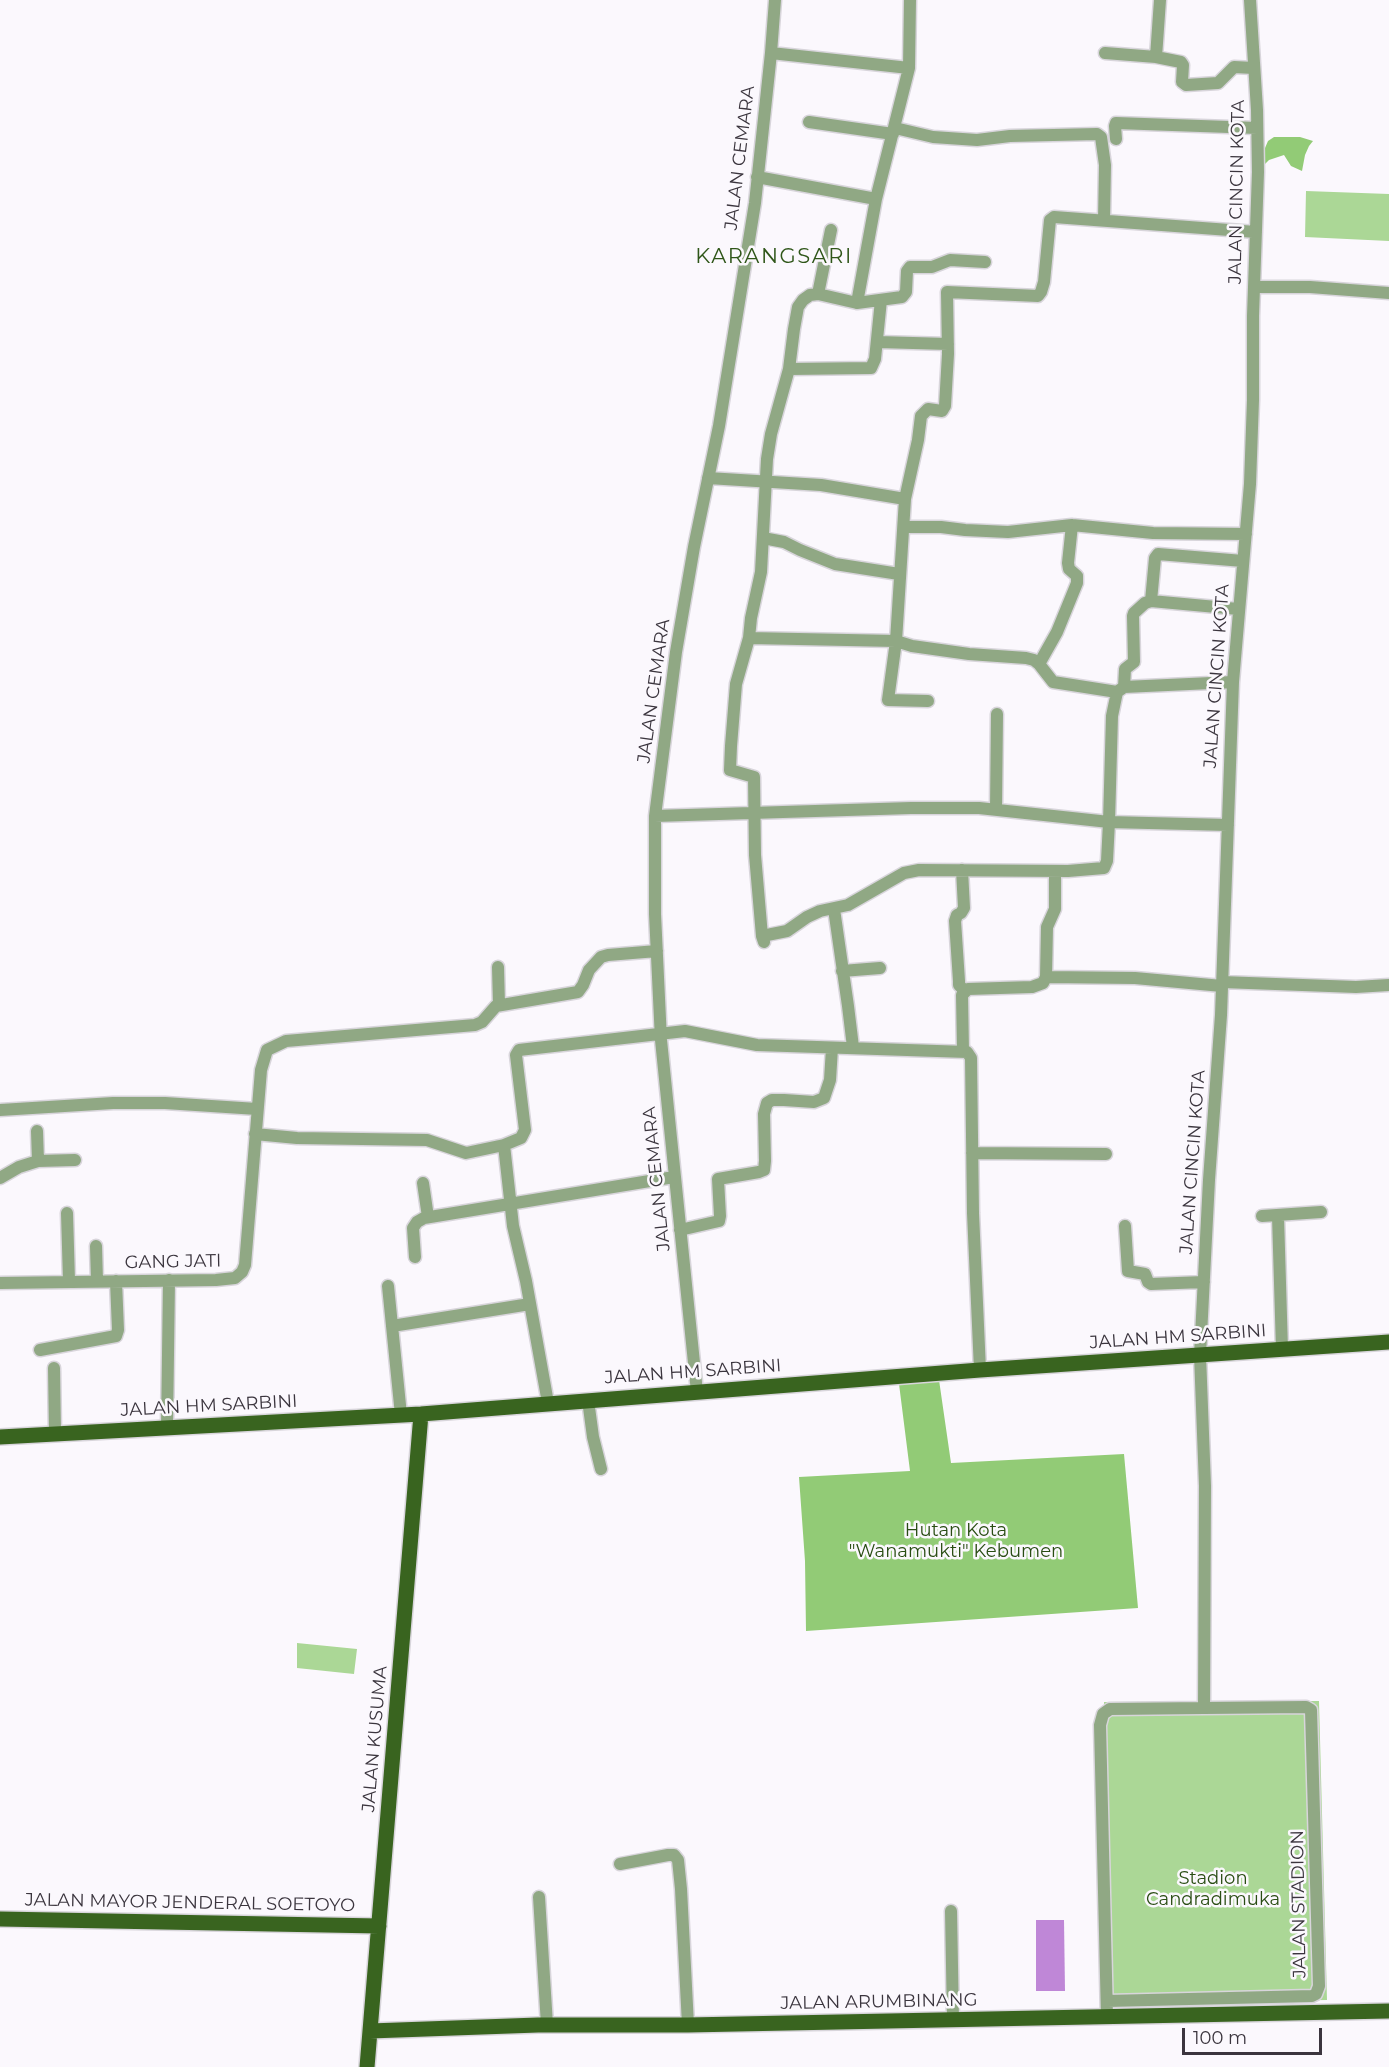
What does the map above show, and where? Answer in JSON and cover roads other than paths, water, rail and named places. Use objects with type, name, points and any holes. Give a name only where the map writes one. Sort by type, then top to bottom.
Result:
[{"type":"main road","name":"JALAN HM SARBINI","points":[[0,1437],[421,1414],[980,1370],[1389,1342]]},
{"type":"main road","name":"JALAN KUSUMA","points":[[367,2067],[421,1414]]},
{"type":"main road","name":"JALAN MAYOR JENDERAL SOETOYO","points":[[0,1919],[379,1926]]},
{"type":"main road","name":"JALAN ARUMBINANG","points":[[370,2031],[547,2025],[687,2025],[1389,2011]]},
{"type":"street","name":"JALAN CEMARA","points":[[697,1392],[661,1033],[654,855],[655,816],[676,652],[694,547],[719,426],[754,203],[775,0]]},
{"type":"street","points":[[857,303],[876,199],[909,68],[910,0]]},
{"type":"street","points":[[1156,57],[1160,0]]},
{"type":"street","name":"JALAN CINCIN KOTA","points":[[1200,1355],[1222,984],[1233,682],[1250,484],[1258,177],[1250,0]]},
{"type":"street","points":[[771,53],[909,68]]},
{"type":"street","points":[[1105,53],[1156,57],[1182,63],[1182,82],[1186,85],[1218,84],[1234,67],[1254,68]]},
{"type":"street","points":[[809,122],[977,140],[1010,136],[1097,134],[1101,137],[1105,165],[1104,220]]},
{"type":"street","points":[[1116,139],[1116,123],[1257,128]]},
{"type":"street","points":[[757,177],[876,199]]},
{"type":"street","points":[[928,701],[888,700],[896,641],[905,499],[921,416],[928,409],[942,411],[945,406],[948,344],[947,292],[1038,296],[1044,282],[1051,219],[1054,217],[1256,232]]},
{"type":"street","points":[[818,294],[831,230]]},
{"type":"street","points":[[985,262],[950,260],[932,267],[910,267],[907,271],[905,296],[857,303],[818,294],[810,295],[798,307],[789,369],[771,434],[767,459],[761,572],[749,638],[736,684],[730,770],[754,777],[754,855],[764,940],[786,931],[820,911],[848,905],[904,873],[919,870],[1054,871],[1104,868],[1107,861],[1112,716],[1125,669],[1134,662],[1133,616],[1142,605],[1151,601],[1238,609]]},
{"type":"street","points":[[1254,286],[1310,287],[1389,293]]},
{"type":"street","points":[[789,369],[868,369],[874,363],[882,300]]},
{"type":"street","points":[[878,342],[948,344]]},
{"type":"street","points":[[708,478],[821,485],[905,499]]},
{"type":"street","points":[[904,527],[1008,532],[1072,525],[1153,533],[1246,534]]},
{"type":"street","points":[[1039,664],[1057,632],[1077,583],[1077,576],[1069,569],[1068,563],[1072,525]]},
{"type":"street","points":[[764,538],[784,542],[835,564],[899,574]]},
{"type":"street","points":[[1151,601],[1155,558],[1158,554],[1243,561]]},
{"type":"street","points":[[749,638],[896,641],[969,654],[1026,658],[1039,664],[1053,682],[1121,689],[1233,682]]},
{"type":"street","points":[[996,810],[997,714]]},
{"type":"street","points":[[655,816],[979,808],[1109,822],[1228,825]]},
{"type":"street","points":[[962,870],[964,908],[955,917],[955,921],[959,985],[965,991],[1032,987],[1043,983],[1046,977],[1047,927],[1054,909],[1054,871]]},
{"type":"street","points":[[834,909],[853,1047]]},
{"type":"street","points":[[657,951],[615,953],[601,957],[589,970],[581,989],[573,994],[499,1005],[482,1022],[475,1025],[286,1041],[267,1050],[264,1057],[255,1134],[297,1138],[427,1140],[466,1153],[504,1144],[521,1138],[525,1130],[517,1051],[661,1033],[685,1031],[758,1045],[963,1051],[969,1053],[971,1058],[973,1213],[980,1370]]},
{"type":"street","points":[[498,967],[499,1005]]},
{"type":"street","points":[[842,971],[880,968]]},
{"type":"street","points":[[1046,977],[1135,978],[1222,984],[1356,987],[1389,985]]},
{"type":"street","points":[[963,1051],[962,995],[965,991]]},
{"type":"street","points":[[680,1230],[719,1221],[718,1179],[764,1170],[764,1114],[767,1103],[772,1100],[814,1102],[824,1098],[830,1080],[832,1048]]},
{"type":"street","points":[[0,1110],[113,1103],[165,1103],[257,1109]]},
{"type":"street","points":[[37,1131],[38,1161]]},
{"type":"street","name":"GANG JATI","points":[[0,1283],[235,1278],[242,1272],[245,1265],[255,1134]]},
{"type":"street","points":[[504,1144],[510,1205],[548,1403]]},
{"type":"street","points":[[972,1153],[1107,1154]]},
{"type":"street","points":[[0,1178],[19,1167],[38,1161],[75,1160]]},
{"type":"street","points":[[415,1257],[414,1226],[419,1220],[428,1217],[674,1177]]},
{"type":"street","points":[[423,1183],[428,1217]]},
{"type":"street","points":[[1262,1216],[1321,1212]]},
{"type":"street","points":[[67,1213],[69,1281]]},
{"type":"street","points":[[1278,1216],[1282,1350]]},
{"type":"street","points":[[1125,1226],[1128,1271],[1145,1274],[1151,1284],[1204,1282]]},
{"type":"street","points":[[96,1246],[97,1281]]},
{"type":"street","points":[[167,1428],[169,1280]]},
{"type":"street","points":[[40,1350],[116,1336],[118,1330],[116,1281]]},
{"type":"street","points":[[388,1286],[401,1414]]},
{"type":"street","points":[[392,1326],[530,1304]]},
{"type":"street","points":[[1200,1355],[1205,1486],[1204,1708]]},
{"type":"street","points":[[54,1368],[55,1434]]},
{"type":"street","points":[[588,1400],[592,1437],[601,1469]]},
{"type":"street","name":"JALAN STADION","points":[[1107,2001],[1312,1996],[1319,1986],[1311,1710],[1306,1707],[1110,1709],[1103,1714],[1100,1725],[1107,2017]]},
{"type":"street","points":[[620,1864],[668,1855],[674,1855],[678,1860],[687,2025]]},
{"type":"street","points":[[539,1897],[547,2025]]},
{"type":"street","points":[[951,1911],[953,2020]]},
{"type":"district","name":"KARANGSARI","points":[[774,257]]},
{"type":"park label","name":"Hutan Kota \"Wanamukti\" Kebumen","points":[[956,1541]]},
{"type":"park label","name":"Stadion Candradimuka","points":[[1213,1889]]}]
